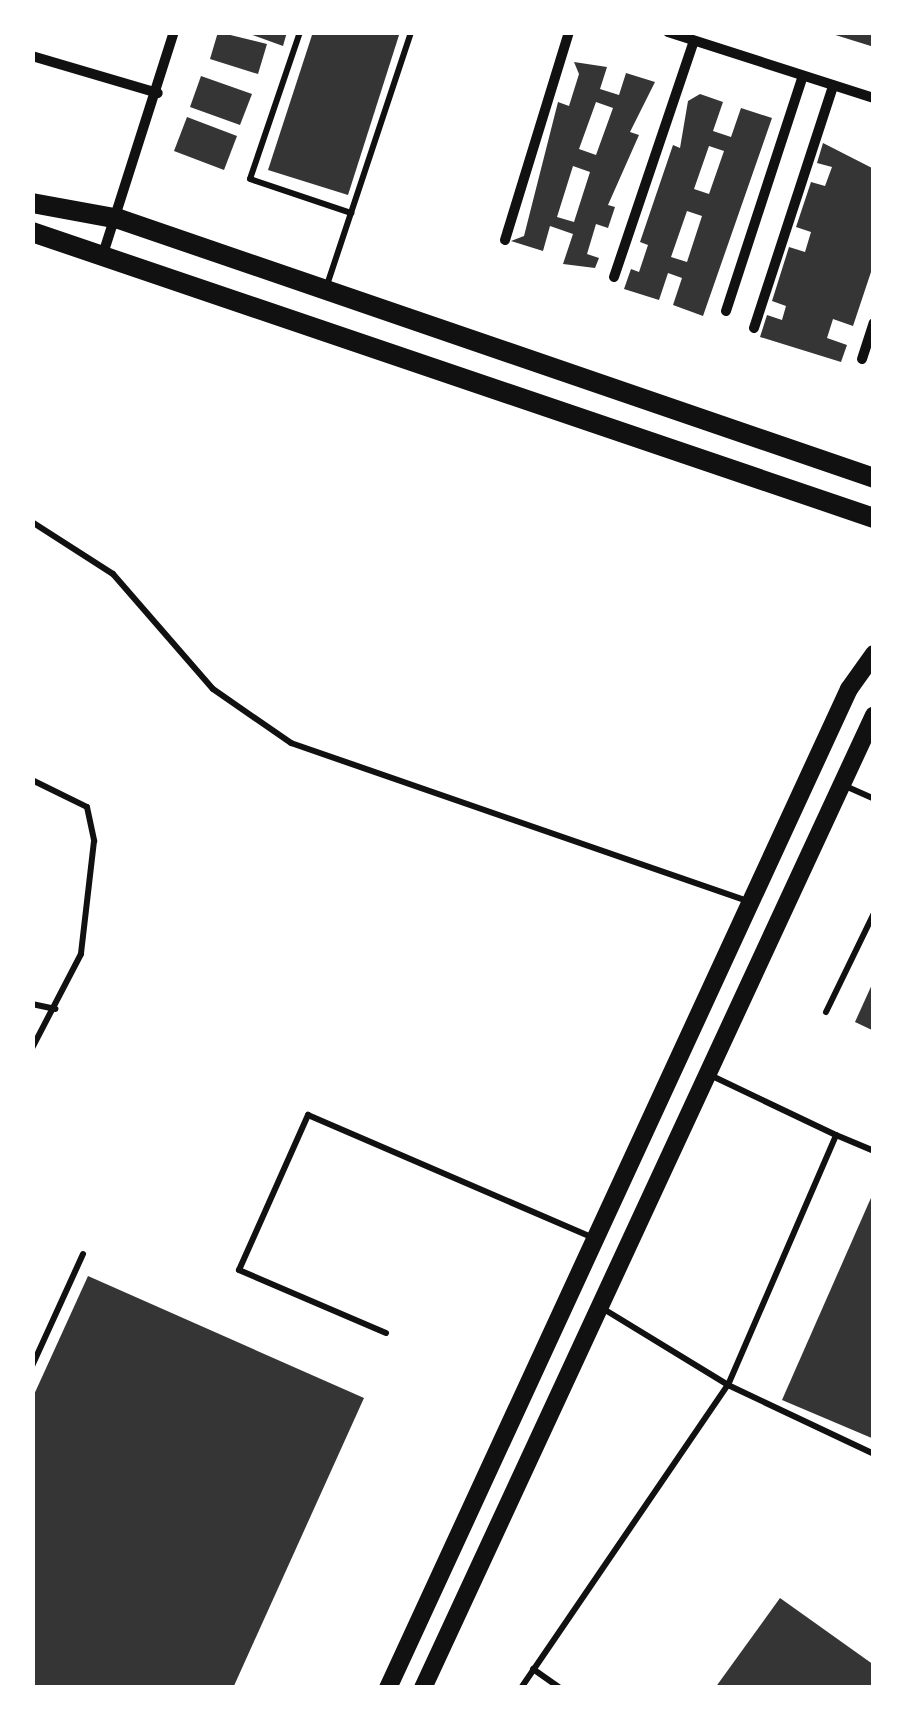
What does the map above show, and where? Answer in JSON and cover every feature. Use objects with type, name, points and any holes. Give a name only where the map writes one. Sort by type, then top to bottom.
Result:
[{"type":"main road","points":[[32,202],[119,219],[874,478]]},
{"type":"main road","points":[[32,232],[874,518]]},
{"type":"main road","points":[[388,1688],[750,903],[874,654]]},
{"type":"main road","points":[[423,1688],[874,714]]},
{"type":"street","points":[[103,254],[119,219],[174,32]]},
{"type":"street","points":[[505,240],[568,32]]},
{"type":"street","points":[[668,32],[874,98]]},
{"type":"street","points":[[614,277],[694,41]]},
{"type":"street","points":[[32,56],[158,93]]},
{"type":"street","points":[[726,312],[802,76]]},
{"type":"street","points":[[754,328],[833,86]]},
{"type":"street","points":[[862,359],[874,323]]},
{"type":"lane","points":[[300,32],[250,179],[350,213]]},
{"type":"lane","points":[[326,288],[411,32]]},
{"type":"lane","points":[[32,522],[113,574],[213,688],[291,743],[750,903]]},
{"type":"lane","points":[[32,780],[86,808],[94,841],[82,954],[32,1048]]},
{"type":"lane","points":[[842,784],[874,799]]},
{"type":"lane","points":[[826,1012],[874,913]]},
{"type":"lane","points":[[32,1004],[55,1008]]},
{"type":"lane","points":[[708,1074],[874,1151]]},
{"type":"lane","points":[[386,1333],[239,1270],[308,1114],[595,1238]]},
{"type":"lane","points":[[521,1688],[728,1385],[836,1135]]},
{"type":"lane","points":[[32,1366],[83,1254]]},
{"type":"lane","points":[[600,1306],[728,1385],[874,1454]]},
{"type":"lane","points":[[533,1669],[560,1688]]},
{"type":"building","points":[[218,32],[267,44],[258,74],[210,59]]},
{"type":"building","points":[[244,32],[287,32],[283,46]]},
{"type":"building","points":[[313,32],[400,32],[348,195],[268,170]]},
{"type":"building","points":[[829,32],[874,32],[874,47],[829,33]]},
{"type":"building","points":[[574,62],[607,67],[600,89],[619,95],[626,73],[655,82],[630,132],[639,135],[608,205],[615,207],[608,228],[596,224],[587,254],[599,258],[595,268],[563,264],[573,234],[550,226],[543,251],[511,241],[524,236],[558,102],[569,106],[579,74]],"holes":[[[596,102],[613,108],[596,155],[579,149]],[[573,166],[590,172],[574,222],[557,217]]]},
{"type":"building","points":[[201,76],[252,94],[240,125],[190,107]]},
{"type":"building","points":[[700,94],[723,102],[713,131],[731,137],[741,108],[772,118],[703,316],[673,305],[682,278],[668,273],[659,300],[624,289],[631,269],[639,272],[648,245],[640,242],[673,145],[680,148],[688,101]],"holes":[[[709,146],[724,151],[709,194],[694,189]],[[687,211],[702,216],[687,262],[671,257]]]},
{"type":"building","points":[[187,117],[237,136],[224,170],[174,151]]},
{"type":"building","points":[[823,143],[874,169],[874,263],[853,326],[833,319],[827,338],[847,345],[841,362],[760,337],[767,315],[782,320],[786,306],[772,301],[789,247],[805,252],[811,232],[796,227],[811,182],[825,186],[832,167],[817,163]]},
{"type":"building","points":[[874,980],[874,1031],[855,1022]]},
{"type":"building","points":[[874,1191],[874,1439],[782,1400]]},
{"type":"building","points":[[88,1276],[364,1398],[233,1688],[32,1688],[32,1399]]},
{"type":"building","points":[[780,1598],[874,1665],[874,1688],[715,1688]]}]
